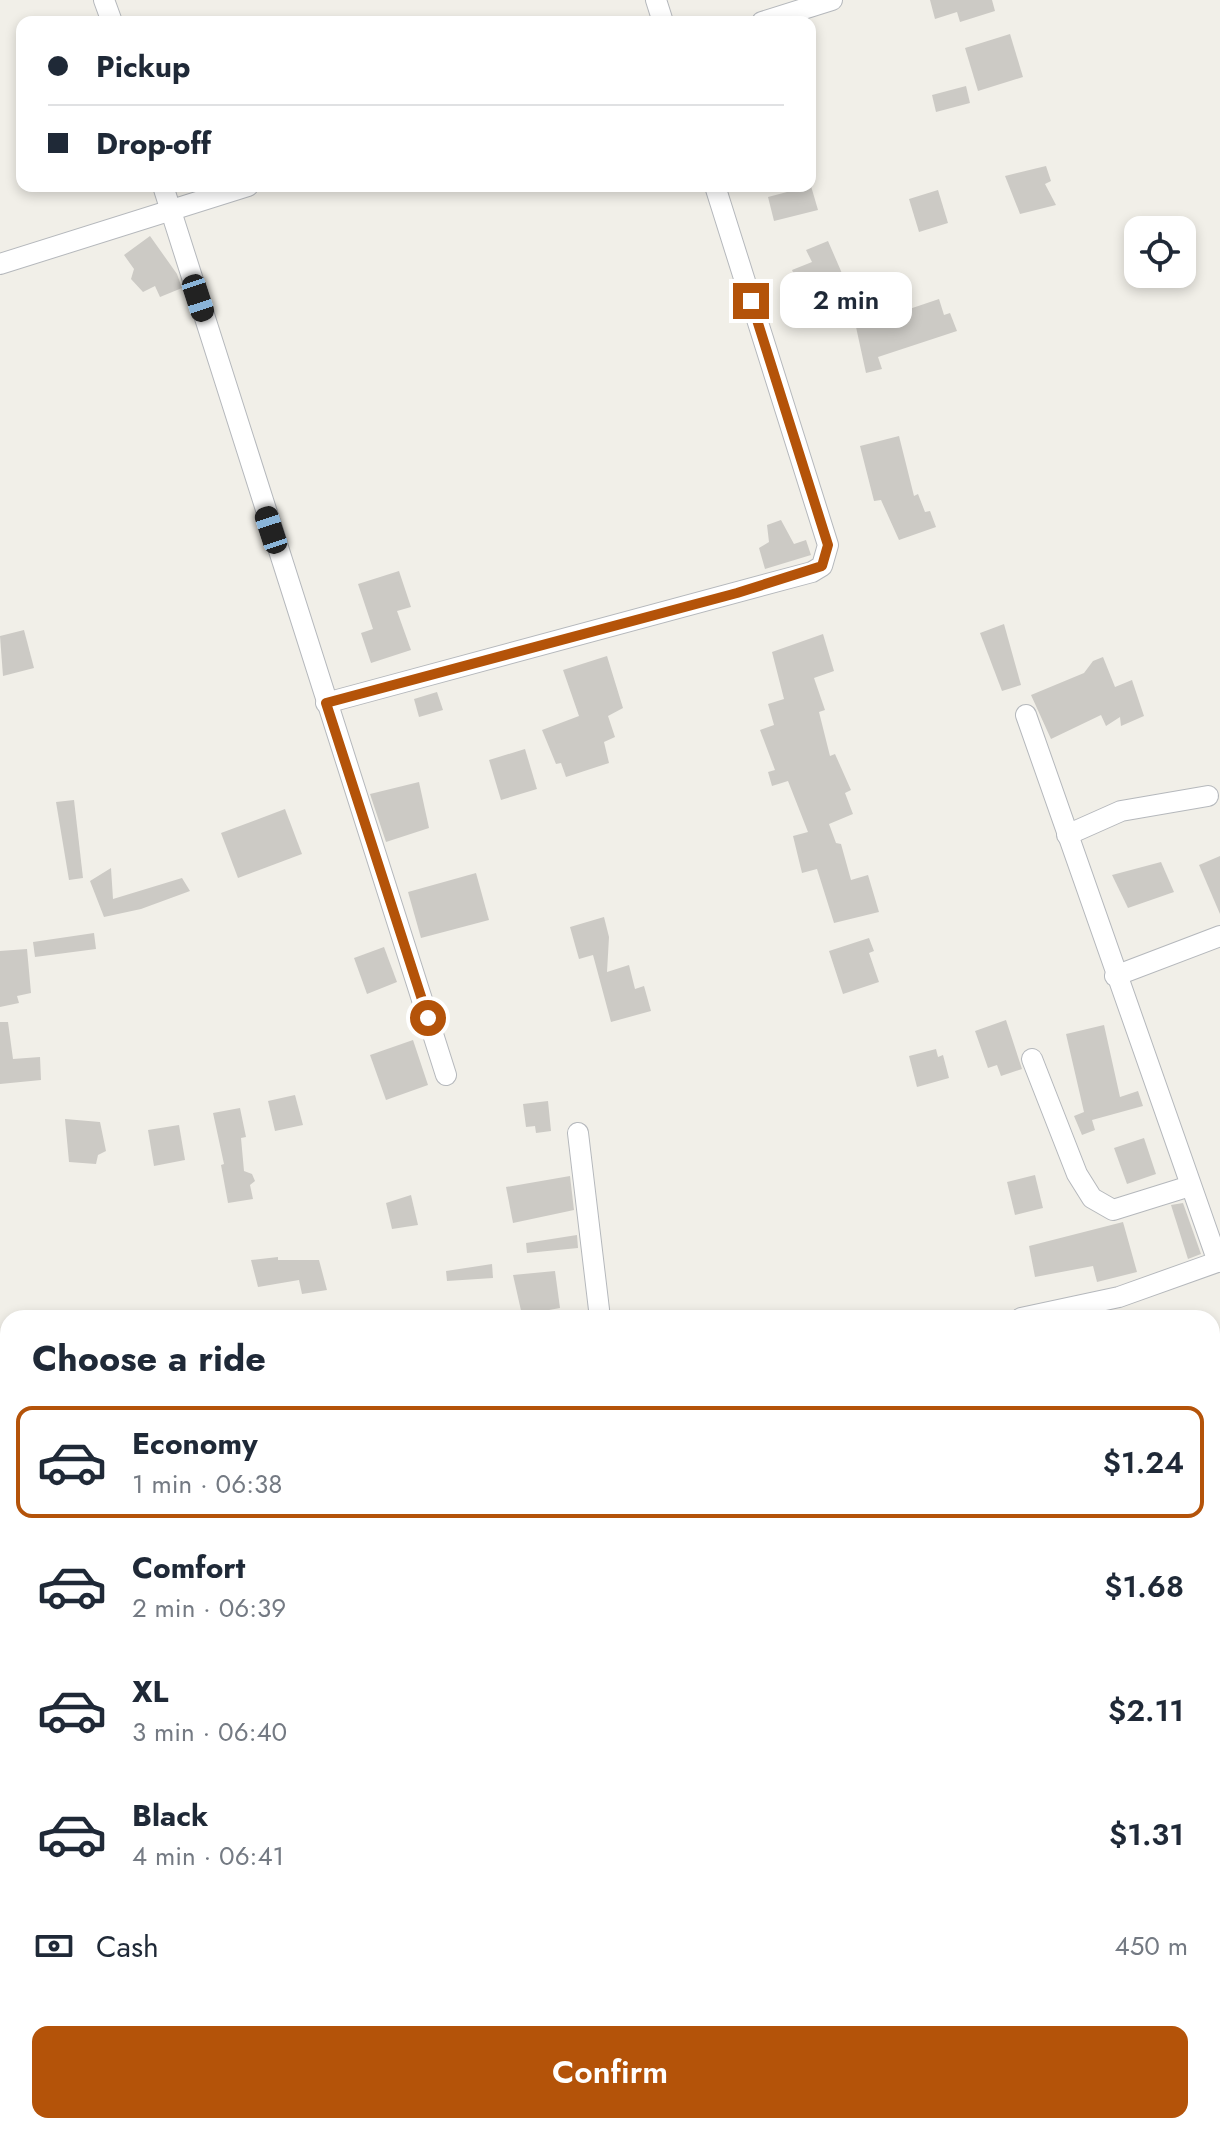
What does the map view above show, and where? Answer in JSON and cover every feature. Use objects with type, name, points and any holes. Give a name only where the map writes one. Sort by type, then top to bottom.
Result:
[{"type":"street","points":[[781,16],[832,0]]},
{"type":"street","points":[[165,192],[446,1075]]},
{"type":"street","points":[[0,264],[229,192]]},
{"type":"street","points":[[326,703],[701,603],[812,572],[822,566],[828,545],[717,192]]},
{"type":"street","points":[[1026,715],[1115,976],[1219,1262],[1119,1297],[1058,1310]]},
{"type":"street","points":[[1067,835],[1121,811],[1208,796]]},
{"type":"street","points":[[1115,976],[1220,936]]},
{"type":"street","points":[[1032,1059],[1077,1174],[1092,1198],[1113,1210],[1190,1186]]},
{"type":"street","points":[[578,1133],[599,1310]]},
{"type":"building","points":[[930,0],[992,0],[995,11],[960,22],[957,12],[935,19]]},
{"type":"building","points":[[1010,34],[1023,77],[978,91],[965,48]]},
{"type":"building","points":[[966,86],[970,103],[936,112],[932,95]]},
{"type":"building","points":[[1046,166],[1051,181],[1045,184],[1056,205],[1020,214],[1005,176]]},
{"type":"building","points":[[938,190],[948,223],[919,232],[909,199]]},
{"type":"building","points":[[787,192],[813,192],[818,210],[774,221],[768,197]]},
{"type":"building","points":[[150,236],[177,274],[182,288],[160,297],[155,286],[143,292],[131,279],[134,269],[124,255]]},
{"type":"building","points":[[828,241],[844,278],[803,295],[792,270],[812,262],[806,250]]},
{"type":"building","points":[[939,299],[944,315],[950,313],[957,331],[878,357],[882,369],[866,373],[856,327]]},
{"type":"building","points":[[899,436],[914,496],[918,494],[925,512],[930,511],[936,527],[899,540],[881,500],[874,501],[860,446]]},
{"type":"building","points":[[781,520],[794,544],[806,540],[811,555],[765,569],[759,548],[769,542],[767,525]]},
{"type":"building","points":[[399,571],[411,607],[397,611],[411,650],[371,663],[361,633],[373,629],[358,584]]},
{"type":"building","points":[[1004,624],[1021,685],[1002,691],[980,633]]},
{"type":"building","points":[[24,630],[34,668],[3,676],[0,636]]},
{"type":"building","points":[[823,634],[834,671],[814,678],[825,710],[819,712],[830,756],[835,754],[851,790],[845,793],[853,814],[829,824],[836,843],[841,844],[851,880],[868,875],[879,912],[834,923],[817,869],[802,873],[793,836],[808,832],[788,781],[772,786],[768,772],[775,770],[760,730],[774,725],[768,704],[784,699],[772,652]]},
{"type":"building","points":[[607,656],[623,708],[608,716],[615,737],[604,742],[609,763],[566,777],[561,763],[556,764],[542,730],[579,716],[563,670]]},
{"type":"building","points":[[1103,657],[1115,687],[1132,680],[1144,716],[1121,726],[1120,717],[1106,726],[1101,715],[1051,739],[1031,695],[1084,673],[1093,661]]},
{"type":"building","points":[[437,692],[443,710],[419,717],[414,699]]},
{"type":"building","points":[[525,749],[537,789],[501,800],[489,760]]},
{"type":"building","points":[[419,782],[429,828],[386,842],[370,794]]},
{"type":"building","points":[[74,800],[83,878],[69,880],[56,802]]},
{"type":"building","points":[[285,809],[302,854],[238,878],[221,833]]},
{"type":"building","points":[[1220,856],[1220,914],[1199,865]]},
{"type":"building","points":[[1161,862],[1174,892],[1128,908],[1112,875]]},
{"type":"building","points":[[111,868],[113,899],[182,878],[190,891],[141,909],[104,917],[90,881]]},
{"type":"building","points":[[476,873],[489,920],[421,938],[408,892]]},
{"type":"building","points":[[604,917],[609,937],[607,972],[629,965],[635,989],[644,986],[651,1011],[611,1022],[593,955],[579,959],[570,927]]},
{"type":"building","points":[[94,933],[96,949],[35,957],[33,942]]},
{"type":"building","points":[[869,938],[874,951],[869,953],[879,982],[843,994],[829,951]]},
{"type":"building","points":[[384,947],[397,982],[367,994],[354,958]]},
{"type":"building","points":[[27,949],[31,993],[17,996],[19,1003],[0,1007],[0,951]]},
{"type":"building","points":[[1006,1020],[1022,1069],[1001,1076],[997,1065],[988,1068],[975,1031]]},
{"type":"building","points":[[0,1022],[8,1022],[13,1059],[40,1057],[41,1080],[0,1084]]},
{"type":"building","points":[[1104,1025],[1120,1097],[1138,1091],[1143,1106],[1092,1120],[1095,1130],[1082,1135],[1074,1116],[1084,1112],[1066,1034]]},
{"type":"building","points":[[413,1040],[428,1085],[386,1100],[370,1055]]},
{"type":"building","points":[[936,1049],[938,1057],[943,1055],[949,1078],[917,1087],[909,1056]]},
{"type":"building","points":[[295,1095],[303,1125],[275,1131],[268,1101]]},
{"type":"building","points":[[548,1101],[551,1131],[536,1133],[535,1126],[526,1127],[523,1104]]},
{"type":"building","points":[[240,1108],[246,1137],[241,1138],[244,1171],[252,1174],[255,1181],[250,1185],[253,1199],[228,1203],[221,1165],[224,1164],[213,1113]]},
{"type":"building","points":[[65,1119],[100,1122],[106,1151],[98,1155],[96,1164],[69,1162]]},
{"type":"building","points":[[179,1125],[185,1160],[154,1166],[148,1130]]},
{"type":"building","points":[[1144,1138],[1156,1174],[1127,1184],[1114,1148]]},
{"type":"building","points":[[1035,1175],[1043,1208],[1015,1215],[1007,1182]]},
{"type":"building","points":[[570,1176],[574,1210],[513,1223],[506,1187]]},
{"type":"building","points":[[411,1195],[418,1225],[392,1229],[386,1203]]},
{"type":"building","points":[[1183,1203],[1201,1254],[1188,1259],[1171,1205]]},
{"type":"building","points":[[1123,1222],[1137,1272],[1097,1282],[1093,1266],[1035,1277],[1029,1246]]},
{"type":"building","points":[[577,1235],[578,1248],[527,1253],[526,1243]]},
{"type":"building","points":[[278,1257],[278,1260],[319,1260],[327,1290],[302,1294],[299,1280],[258,1287],[251,1260]]},
{"type":"building","points":[[492,1264],[493,1278],[447,1281],[446,1271]]},
{"type":"building","points":[[555,1271],[560,1308],[521,1310],[513,1275]]},
{"type":"route","points":[[428,1018],[326,703],[737,593],[812,572],[822,566],[828,545],[751,301]]}]
